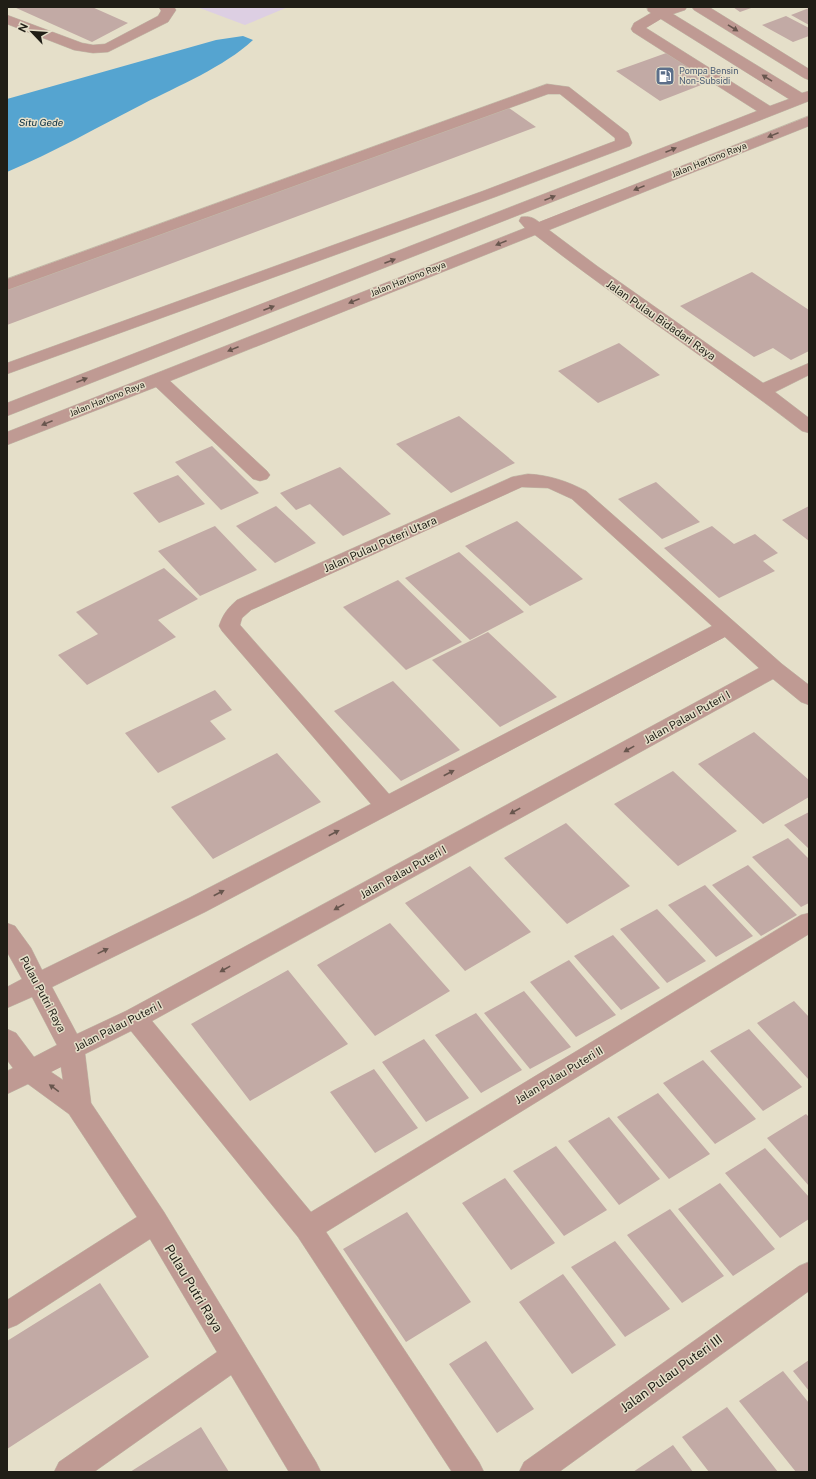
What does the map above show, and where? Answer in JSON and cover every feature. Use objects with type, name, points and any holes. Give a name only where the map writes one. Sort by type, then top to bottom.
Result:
[{"type":"street","points":[[7,19],[79,47],[93,49],[108,48],[163,19],[169,10],[166,7]]},
{"type":"street","points":[[680,7],[657,10],[639,26],[638,29],[768,111]]},
{"type":"street","points":[[700,7],[809,75]]},
{"type":"street","points":[[657,10],[804,97]]},
{"type":"street","points":[[7,285],[547,89],[564,90],[622,136],[624,143],[646,160]]},
{"type":"street","points":[[7,410],[804,97]]},
{"type":"street","name":"Jalan Hartono Raya","points":[[7,439],[809,121]]},
{"type":"street","points":[[7,369],[624,143]]},
{"type":"street","name":"Jalan Pulau Bidadari Raya","points":[[514,212],[591,270],[762,391],[809,427]]},
{"type":"street","points":[[762,391],[809,368]]},
{"type":"street","points":[[158,379],[260,475]]},
{"type":"street","name":"Jalan Pulau Puteri Utara","points":[[386,806],[229,626],[233,615],[244,605],[519,481],[535,480],[554,482],[579,495],[727,627]]},
{"type":"street","points":[[7,998],[197,905],[727,627],[774,670],[809,697]]},
{"type":"street","name":"Jalan Palau Puteri I","points":[[7,1083],[135,1018],[774,670]]},
{"type":"street","name":"Jalan Pulau Puteri II","points":[[308,1228],[809,922]]},
{"type":"street","name":"Pulau Putri Raya","points":[[7,932],[22,955],[72,1049],[78,1106]]},
{"type":"street","points":[[135,1018],[308,1228],[469,1472]]},
{"type":"street","name":"Pulau Putri Raya","points":[[7,1040],[30,1071],[78,1106],[154,1221],[306,1472]]},
{"type":"street","points":[[7,1316],[154,1221]]},
{"type":"street","name":"Jalan Pulau Puteri III","points":[[534,1472],[809,1275]]},
{"type":"street","points":[[69,1472],[235,1356]]},
{"type":"shaded area","points":[[197,7],[288,7],[245,25]]},
{"type":"water","name":"Situ Gede","points":[[243,36],[253,40],[241,50],[215,67],[59,148],[7,172],[7,99],[216,40]]},
{"type":"building","points":[[14,7],[92,7],[128,23],[92,42]]},
{"type":"building","points":[[733,7],[754,7],[740,12]]},
{"type":"building","points":[[809,8],[809,25],[791,15]]},
{"type":"building","points":[[786,16],[809,28],[809,36],[793,42],[762,25]]},
{"type":"building","name":"Pompa Bensin Non-Subsidi","points":[[669,52],[714,80],[660,101],[616,71]]},
{"type":"building","points":[[505,105],[536,127],[7,325],[7,288]]},
{"type":"building","points":[[752,272],[809,310],[809,351],[791,360],[773,348],[754,357],[680,306]]},
{"type":"building","points":[[619,343],[660,375],[598,403],[558,371]]},
{"type":"building","points":[[459,416],[515,463],[451,493],[396,444]]},
{"type":"building","points":[[212,446],[259,493],[221,510],[175,462]]},
{"type":"building","points":[[340,467],[391,514],[343,536],[310,504],[296,510],[280,493]]},
{"type":"building","points":[[178,475],[205,504],[159,523],[133,493]]},
{"type":"building","points":[[656,482],[700,522],[662,539],[618,499]]},
{"type":"building","points":[[276,506],[316,543],[275,563],[236,526]]},
{"type":"building","points":[[809,506],[809,541],[782,520]]},
{"type":"building","points":[[517,521],[583,579],[530,606],[465,546]]},
{"type":"building","points":[[215,526],[257,570],[200,596],[158,551]]},
{"type":"building","points":[[712,526],[734,544],[755,534],[778,553],[763,561],[775,571],[719,598],[664,548]]},
{"type":"building","points":[[459,552],[524,612],[470,640],[405,578]]},
{"type":"building","points":[[164,568],[198,599],[158,620],[176,637],[87,685],[58,655],[98,634],[76,612]]},
{"type":"building","points":[[398,580],[462,642],[406,670],[343,607]]},
{"type":"building","points":[[488,632],[557,697],[500,727],[432,660]]},
{"type":"building","points":[[393,681],[460,750],[401,781],[334,711]]},
{"type":"building","points":[[215,690],[232,710],[210,721],[226,739],[158,773],[125,733]]},
{"type":"building","points":[[754,732],[809,780],[809,797],[763,824],[698,764]]},
{"type":"building","points":[[277,753],[321,802],[213,859],[171,807]]},
{"type":"building","points":[[673,771],[737,831],[678,866],[614,804]]},
{"type":"building","points":[[809,812],[809,849],[784,825]]},
{"type":"building","points":[[566,823],[630,886],[567,924],[504,858]]},
{"type":"building","points":[[788,838],[809,859],[809,903],[801,907],[752,857]]},
{"type":"building","points":[[748,865],[797,915],[761,936],[712,885]]},
{"type":"building","points":[[470,866],[531,932],[465,971],[405,903]]},
{"type":"building","points":[[705,885],[753,936],[716,957],[668,905]]},
{"type":"building","points":[[657,909],[706,961],[667,983],[620,929]]},
{"type":"building","points":[[390,923],[450,991],[375,1036],[317,965]]},
{"type":"building","points":[[613,935],[660,988],[621,1010],[574,956]]},
{"type":"building","points":[[569,960],[616,1015],[576,1037],[530,982]]},
{"type":"building","points":[[288,970],[348,1044],[250,1101],[191,1024]]},
{"type":"building","points":[[524,991],[571,1047],[530,1069],[484,1013]]},
{"type":"building","points":[[794,1001],[809,1017],[809,1080],[757,1023]]},
{"type":"building","points":[[476,1013],[522,1070],[481,1093],[435,1035]]},
{"type":"building","points":[[749,1029],[802,1087],[763,1111],[710,1051]]},
{"type":"building","points":[[424,1039],[469,1098],[426,1122],[382,1062]]},
{"type":"building","points":[[703,1060],[756,1119],[715,1144],[663,1083]]},
{"type":"building","points":[[374,1069],[418,1128],[375,1153],[330,1092]]},
{"type":"building","points":[[658,1093],[710,1154],[669,1179],[617,1117]]},
{"type":"building","points":[[806,1114],[809,1117],[809,1186],[767,1138]]},
{"type":"building","points":[[609,1117],[660,1179],[619,1205],[568,1141]]},
{"type":"building","points":[[556,1146],[607,1210],[564,1236],[513,1171]]},
{"type":"building","points":[[765,1148],[809,1197],[809,1219],[780,1238],[725,1173]]},
{"type":"building","points":[[505,1178],[555,1243],[511,1270],[462,1203]]},
{"type":"building","points":[[720,1183],[775,1249],[733,1276],[678,1209]]},
{"type":"building","points":[[670,1209],[724,1276],[682,1303],[627,1235]]},
{"type":"building","points":[[407,1212],[471,1302],[406,1342],[343,1249]]},
{"type":"building","points":[[615,1241],[670,1309],[625,1337],[571,1267]]},
{"type":"building","points":[[563,1274],[616,1345],[572,1374],[519,1302]]},
{"type":"building","points":[[100,1283],[149,1357],[7,1449],[7,1341]]},
{"type":"building","points":[[486,1341],[534,1409],[497,1433],[449,1364]]},
{"type":"building","points":[[809,1360],[809,1391],[793,1371]]},
{"type":"building","points":[[783,1371],[809,1403],[809,1472],[796,1472],[739,1401]]},
{"type":"building","points":[[727,1407],[778,1472],[709,1472],[682,1437]]},
{"type":"building","points":[[201,1427],[229,1472],[130,1472]]},
{"type":"building","points":[[673,1445],[693,1472],[633,1472]]},
{"type":"place","name":"Pompa Bensin Non-Subsidi","points":[[665,76]]}]
